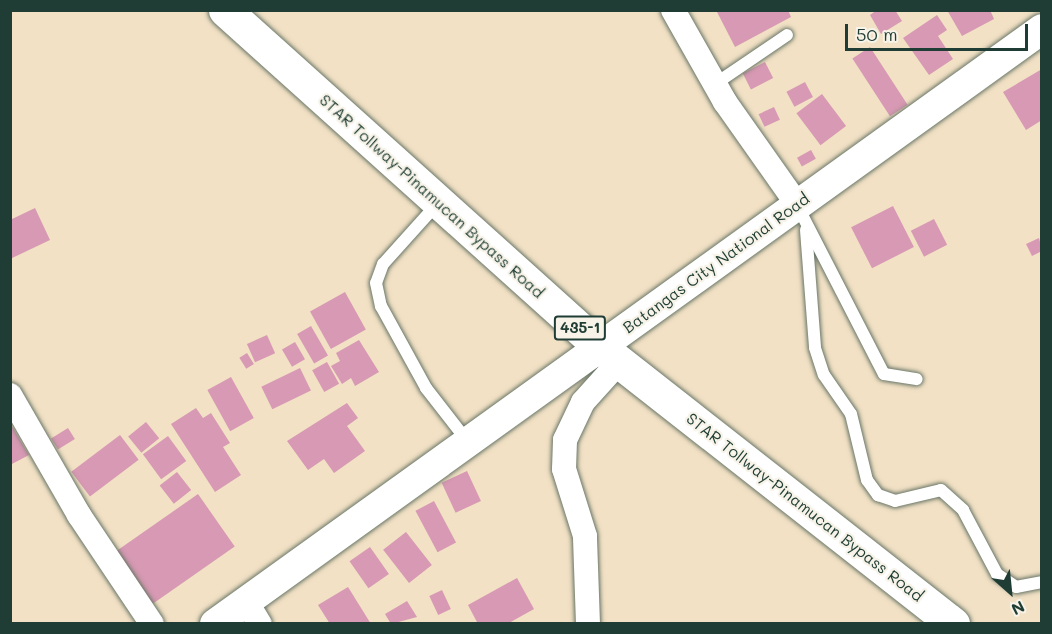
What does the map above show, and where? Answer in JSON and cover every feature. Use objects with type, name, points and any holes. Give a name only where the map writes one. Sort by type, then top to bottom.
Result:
[{"type":"main road","name":"STAR Tollway-Pinamucan Bypass Road","points":[[225,10],[609,354],[953,624]]},
{"type":"street","points":[[673,10],[715,84],[802,217]]},
{"type":"street","name":"Batangas City National Road","points":[[215,624],[253,612],[468,442],[609,354],[802,217],[1041,29]]},
{"type":"street","points":[[588,624],[585,536],[564,469],[565,440],[609,354]]},
{"type":"street","points":[[10,395],[80,515],[152,624]]},
{"type":"lane","points":[[715,84],[787,35]]},
{"type":"lane","points":[[438,202],[383,264],[376,284],[381,306],[426,388],[468,442]]},
{"type":"lane","points":[[802,217],[884,374],[917,379]]},
{"type":"lane","points":[[802,217],[815,348],[824,375],[851,414],[867,480],[878,495],[895,501],[941,490],[963,510],[997,574],[1016,587],[1041,582]]},
{"type":"building","points":[[716,10],[788,10],[791,17],[735,47]]},
{"type":"building","points":[[877,10],[895,10],[902,21],[881,34],[870,15]]},
{"type":"building","points":[[947,10],[990,10],[994,19],[962,36]]},
{"type":"building","points":[[937,15],[947,30],[938,36],[953,59],[929,75],[903,38]]},
{"type":"building","points":[[870,47],[908,105],[890,116],[852,58]]},
{"type":"building","points":[[765,62],[773,78],[751,89],[743,73]]},
{"type":"building","points":[[1042,69],[1042,120],[1026,130],[1003,92]]},
{"type":"building","points":[[805,82],[813,97],[794,107],[786,92]]},
{"type":"building","points":[[822,94],[846,126],[821,145],[796,113]]},
{"type":"building","points":[[774,107],[780,120],[765,127],[759,114]]},
{"type":"building","points":[[811,150],[816,159],[802,167],[797,158]]},
{"type":"building","points":[[893,206],[914,247],[872,268],[851,227]]},
{"type":"building","points":[[35,208],[50,240],[10,259],[10,220]]},
{"type":"building","points":[[934,219],[947,245],[924,257],[911,231]]},
{"type":"building","points":[[1039,238],[1042,251],[1032,256],[1026,244]]},
{"type":"building","points":[[345,292],[366,330],[331,349],[310,311]]},
{"type":"building","points":[[311,326],[328,355],[314,363],[297,334]]},
{"type":"building","points":[[267,335],[275,353],[255,362],[247,344]]},
{"type":"building","points":[[359,340],[379,372],[355,386],[351,378],[342,384],[331,366],[340,361],[336,353]]},
{"type":"building","points":[[295,342],[305,359],[292,367],[282,350]]},
{"type":"building","points":[[247,353],[254,364],[246,369],[239,358]]},
{"type":"building","points":[[327,362],[339,384],[324,392],[312,370]]},
{"type":"building","points":[[300,368],[311,390],[272,409],[261,387]]},
{"type":"building","points":[[231,377],[254,418],[230,431],[207,390]]},
{"type":"building","points":[[347,403],[358,418],[347,426],[365,451],[334,473],[324,459],[308,470],[287,441]]},
{"type":"building","points":[[196,408],[203,418],[211,413],[230,443],[223,447],[241,475],[215,492],[171,424]]},
{"type":"building","points":[[146,422],[159,438],[141,453],[128,436]]},
{"type":"building","points":[[10,423],[29,455],[10,465]]},
{"type":"building","points":[[68,428],[75,439],[58,450],[51,439]]},
{"type":"building","points":[[120,435],[139,460],[90,496],[71,472]]},
{"type":"building","points":[[168,436],[186,461],[161,479],[143,454]]},
{"type":"building","points":[[467,471],[481,501],[456,513],[442,483]]},
{"type":"building","points":[[177,472],[191,490],[174,504],[160,486]]},
{"type":"building","points":[[198,494],[235,546],[153,604],[116,551]]},
{"type":"building","points":[[434,501],[456,542],[438,552],[415,511]]},
{"type":"building","points":[[406,532],[432,565],[409,583],[383,550]]},
{"type":"building","points":[[370,547],[389,574],[368,588],[350,561]]},
{"type":"building","points":[[517,578],[534,609],[507,624],[478,624],[468,605]]},
{"type":"building","points":[[348,587],[371,624],[330,624],[318,605]]},
{"type":"building","points":[[442,590],[451,609],[438,615],[429,596]]},
{"type":"building","points":[[407,601],[417,617],[391,624],[385,614]]}]
